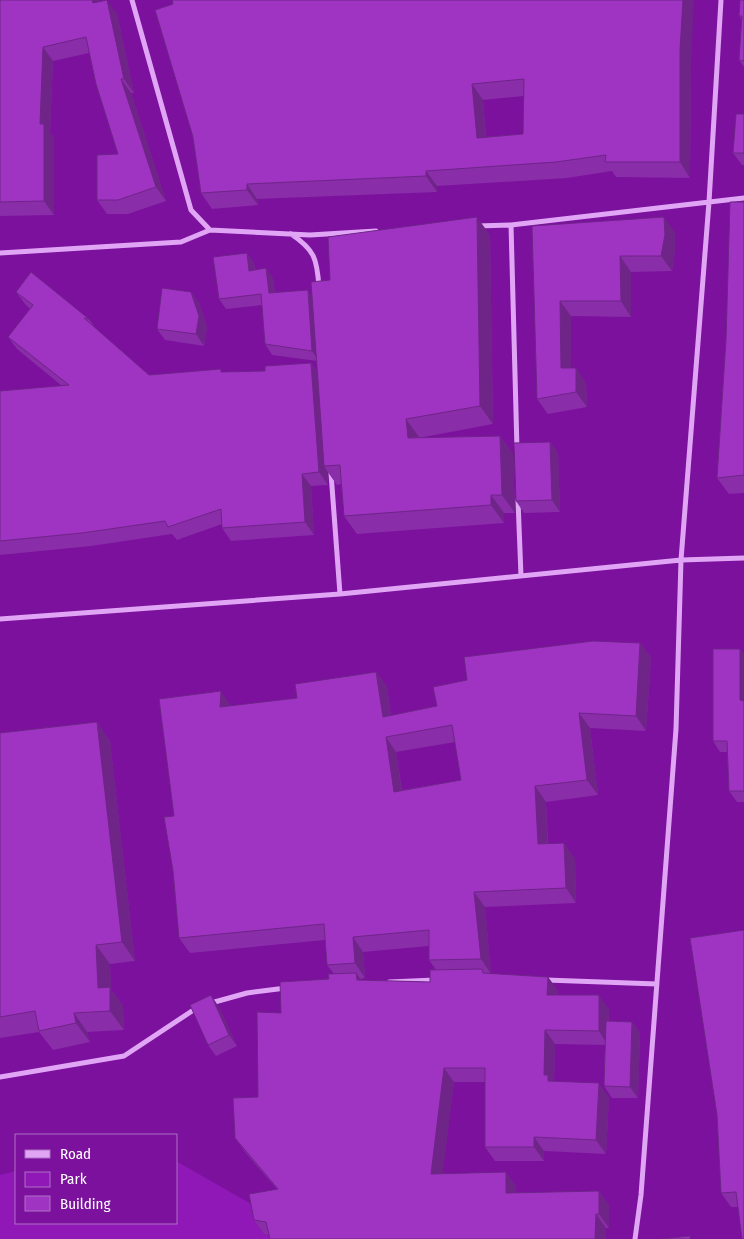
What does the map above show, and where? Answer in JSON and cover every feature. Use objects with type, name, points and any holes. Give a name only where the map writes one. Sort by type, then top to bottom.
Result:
[{"type":"street","points":[[132,0],[191,210],[210,230]]},
{"type":"street","points":[[636,1239],[658,984],[676,729],[681,560],[709,202],[721,0]]},
{"type":"street","points":[[473,226],[511,224],[744,198]]},
{"type":"street","points":[[511,224],[517,459]]},
{"type":"street","points":[[0,253],[181,242],[210,230],[291,234],[387,231]]},
{"type":"street","points":[[291,234],[311,250],[317,263],[319,292]]},
{"type":"street","points":[[331,468],[340,594]]},
{"type":"street","points":[[518,498],[520,576]]},
{"type":"street","points":[[0,619],[340,594],[681,560],[744,558]]},
{"type":"street","points":[[382,982],[440,979]]},
{"type":"street","points":[[538,980],[658,984]]},
{"type":"street","points":[[0,1077],[124,1056],[197,1007],[247,993],[296,987]]},
{"type":"green space","points":[[178,1162],[286,1224],[286,1239],[0,1239],[0,1175],[15,1171],[15,1224],[178,1224]]},
{"type":"building","points":[[0,0],[92,0],[93,3],[107,0],[124,79],[121,79],[156,187],[118,200],[97,200],[97,155],[118,154],[96,84],[86,37],[43,47],[40,124],[44,124],[44,201],[0,202]]},
{"type":"building","points":[[172,0],[683,0],[680,50],[680,162],[605,162],[606,155],[556,162],[426,171],[426,176],[247,184],[247,190],[201,193],[193,137],[155,10],[173,4]],"holes":[[[524,79],[523,134],[477,138],[472,84]]]},
{"type":"building","points":[[740,0],[744,0],[744,61],[739,60],[742,16],[739,16]]},
{"type":"building","points":[[736,114],[744,114],[744,153],[733,153]]},
{"type":"building","points":[[730,202],[744,202],[744,475],[717,478],[726,340]]},
{"type":"building","points":[[477,217],[480,406],[406,419],[408,438],[500,436],[502,495],[491,495],[491,505],[344,516],[340,465],[324,466],[311,282],[330,280],[328,237]]},
{"type":"building","points":[[664,217],[665,235],[661,256],[620,256],[621,301],[560,301],[561,368],[576,368],[576,392],[537,399],[532,226]]},
{"type":"building","points":[[247,253],[249,271],[266,268],[269,293],[308,290],[312,351],[265,344],[261,294],[219,299],[213,257]]},
{"type":"building","points":[[31,272],[89,319],[84,318],[149,375],[221,369],[221,372],[265,371],[265,366],[311,363],[319,472],[302,474],[305,522],[222,528],[221,509],[168,527],[165,521],[82,533],[0,541],[0,391],[69,385],[8,337],[33,305],[16,292]]},
{"type":"building","points":[[162,288],[191,292],[199,316],[196,334],[157,329]]},
{"type":"building","points":[[550,442],[552,500],[516,501],[514,443]]},
{"type":"building","points":[[593,641],[640,643],[636,716],[579,713],[587,780],[535,786],[538,844],[564,843],[566,888],[474,892],[481,959],[429,960],[429,930],[353,937],[355,963],[327,965],[324,924],[179,938],[173,871],[164,817],[174,816],[159,699],[221,691],[220,707],[297,698],[295,684],[376,672],[383,717],[437,706],[433,687],[467,680],[464,657]],"holes":[[[452,725],[461,780],[394,792],[386,737]]]},
{"type":"building","points":[[713,649],[740,649],[740,700],[744,701],[744,791],[729,791],[727,741],[713,741]]},
{"type":"building","points":[[97,722],[122,942],[96,945],[98,988],[110,987],[110,1011],[74,1013],[76,1023],[39,1031],[35,1011],[0,1017],[0,733]]},
{"type":"building","points":[[744,930],[744,1239],[742,1239],[736,1192],[721,1193],[717,1115],[690,938]]},
{"type":"building","points":[[482,969],[483,973],[548,977],[547,995],[599,995],[599,1031],[545,1030],[544,1075],[548,1075],[548,1081],[599,1083],[596,1140],[534,1137],[534,1147],[485,1147],[485,1068],[444,1068],[431,1174],[506,1172],[506,1193],[599,1191],[599,1214],[596,1214],[595,1239],[270,1239],[266,1222],[254,1220],[249,1194],[278,1189],[235,1138],[233,1098],[258,1097],[257,1012],[281,1013],[280,982],[329,979],[328,974],[356,973],[357,980],[430,982],[430,970]]},
{"type":"building","points":[[211,995],[229,1035],[208,1045],[190,1005]]},
{"type":"building","points":[[606,1021],[632,1022],[630,1087],[604,1086]]},
{"type":"building","points":[[690,1236],[690,1239],[661,1239]]}]
